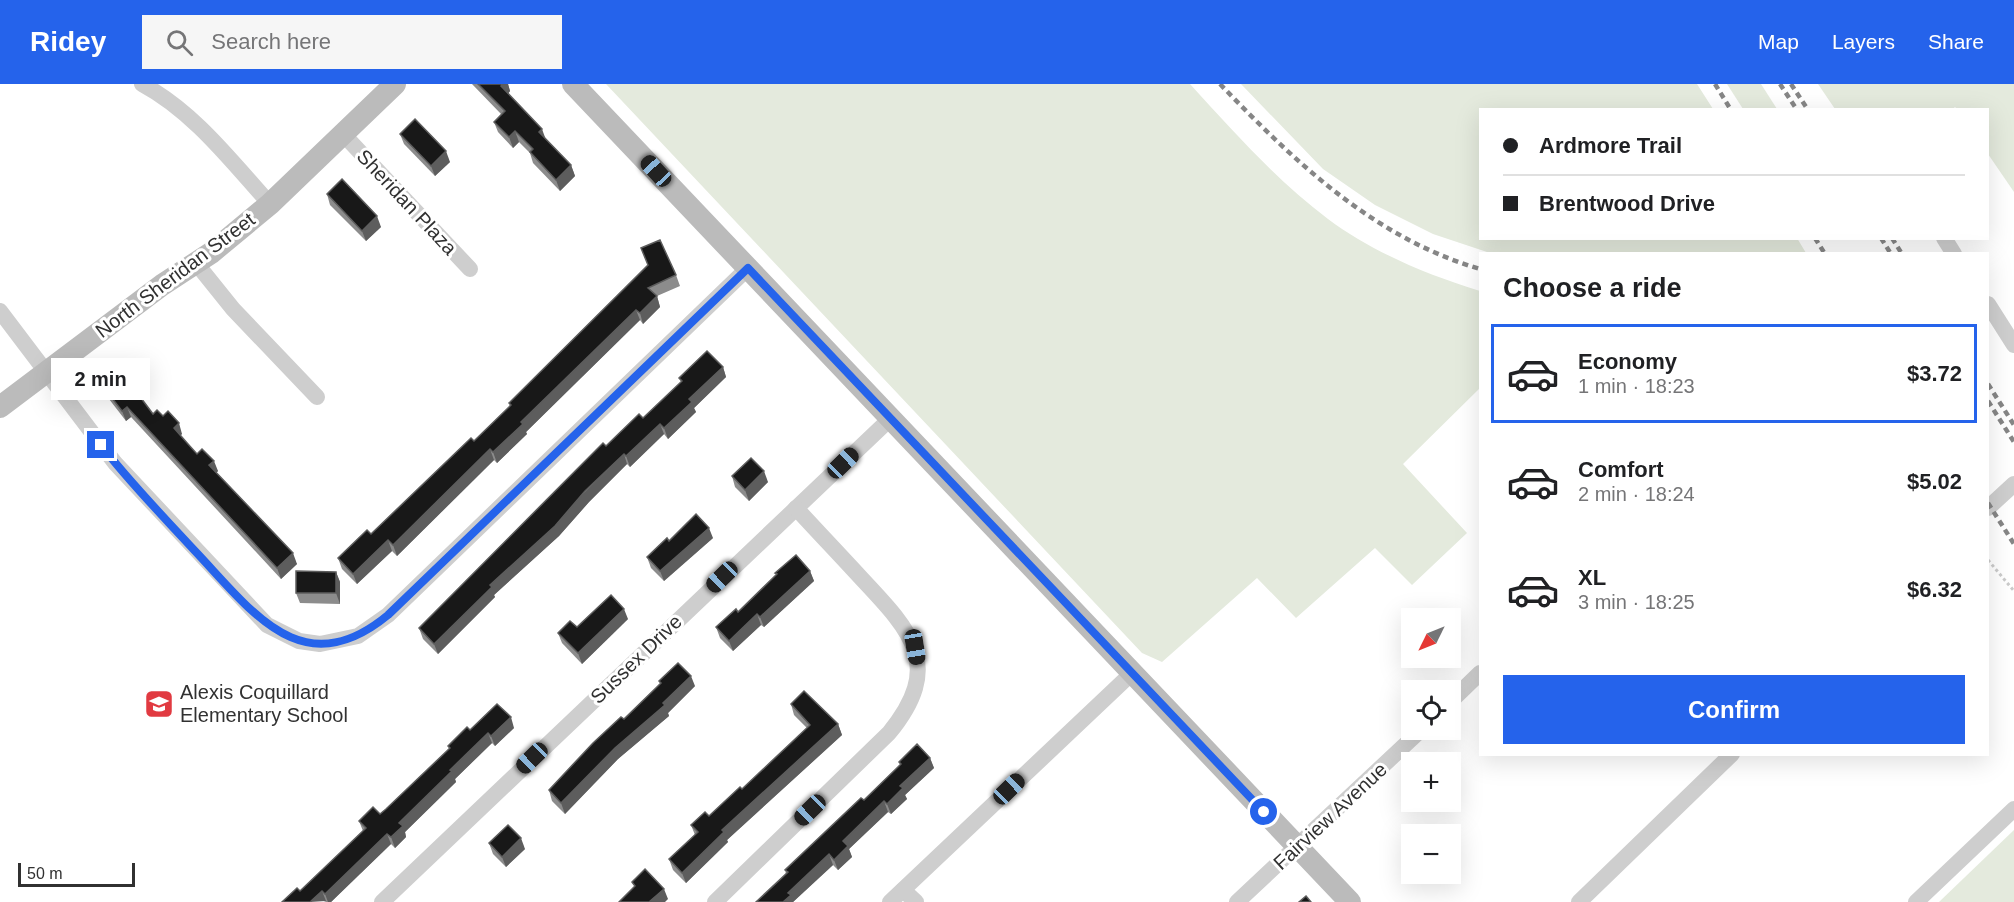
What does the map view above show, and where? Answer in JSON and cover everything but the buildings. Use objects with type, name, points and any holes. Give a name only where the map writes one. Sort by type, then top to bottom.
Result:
[{"type":"street","points":[[142,84],[167,99],[199,126],[270,204]]},
{"type":"street","name":"North Sheridan Street","points":[[0,407],[162,285],[196,263],[270,204],[395,84]]},
{"type":"street","points":[[573,84],[1350,902]]},
{"type":"street","name":"Sheridan Plaza","points":[[344,135],[470,269]]},
{"type":"street","points":[[196,263],[233,309],[317,397]]},
{"type":"street","points":[[0,311],[115,464],[253,612],[280,634],[299,641],[320,644],[358,636],[388,615],[748,268]]},
{"type":"street","points":[[1989,306],[2014,345]]},
{"type":"street","name":"Sussex Drive","points":[[382,902],[891,418]]},
{"type":"street","points":[[1989,507],[2014,484]]},
{"type":"street","points":[[714,902],[889,733],[903,716],[916,682],[918,665],[908,630],[796,508]]},
{"type":"street","points":[[890,902],[1131,674]]},
{"type":"street","points":[[1461,691],[1479,674]]},
{"type":"street","name":"Fairview Avenue","points":[[1237,902],[1410,740]]},
{"type":"street","points":[[1579,902],[1730,756]]},
{"type":"street","points":[[1916,902],[2014,809]]},
{"type":"street","points":[[903,890],[916,902]]},
{"type":"path","points":[[1989,561],[2014,591]]},
{"type":"shaded area","points":[[606,84],[1190,84],[1273,172],[1328,219],[1382,252],[1440,278],[1479,291],[1479,389],[1403,464],[1467,533],[1412,585],[1375,548],[1296,618],[1257,578],[1162,662],[1142,653]]},
{"type":"shaded area","points":[[1241,84],[1697,84],[1712,108],[1479,108],[1479,240],[1798,240],[1805,252],[1487,252],[1433,234],[1375,205],[1323,169]]},
{"type":"shaded area","points":[[1727,84],[1761,84],[1776,108],[1742,108]]},
{"type":"shaded area","points":[[1818,84],[2014,84],[2014,192],[1989,155],[1989,108],[1834,108]]},
{"type":"shaded area","points":[[2014,830],[2014,902],[1939,902]]},
{"type":"railway","points":[[1220,84],[1307,169],[1338,194],[1405,238],[1441,255],[1479,269]]},
{"type":"railway","points":[[1715,84],[1730,108]]},
{"type":"railway","points":[[1780,84],[1796,108]]},
{"type":"railway","points":[[1791,84],[1807,108]]},
{"type":"railway","points":[[1816,240],[1824,252]]},
{"type":"railway","points":[[1882,240],[1890,252]]},
{"type":"railway","points":[[1893,240],[1901,252]]},
{"type":"railway","points":[[1989,386],[2014,425]]},
{"type":"railway","points":[[1989,403],[2014,442]]},
{"type":"railway","points":[[1989,505],[2014,544]]},
{"type":"place","name":"Alexis Coquillard Elementary School","points":[[159,704]]},
{"type":"route","points":[[101,445],[141,494],[267,625],[280,634],[299,641],[320,644],[345,641],[374,627],[388,615],[688,322],[748,268],[1264,812]]}]
